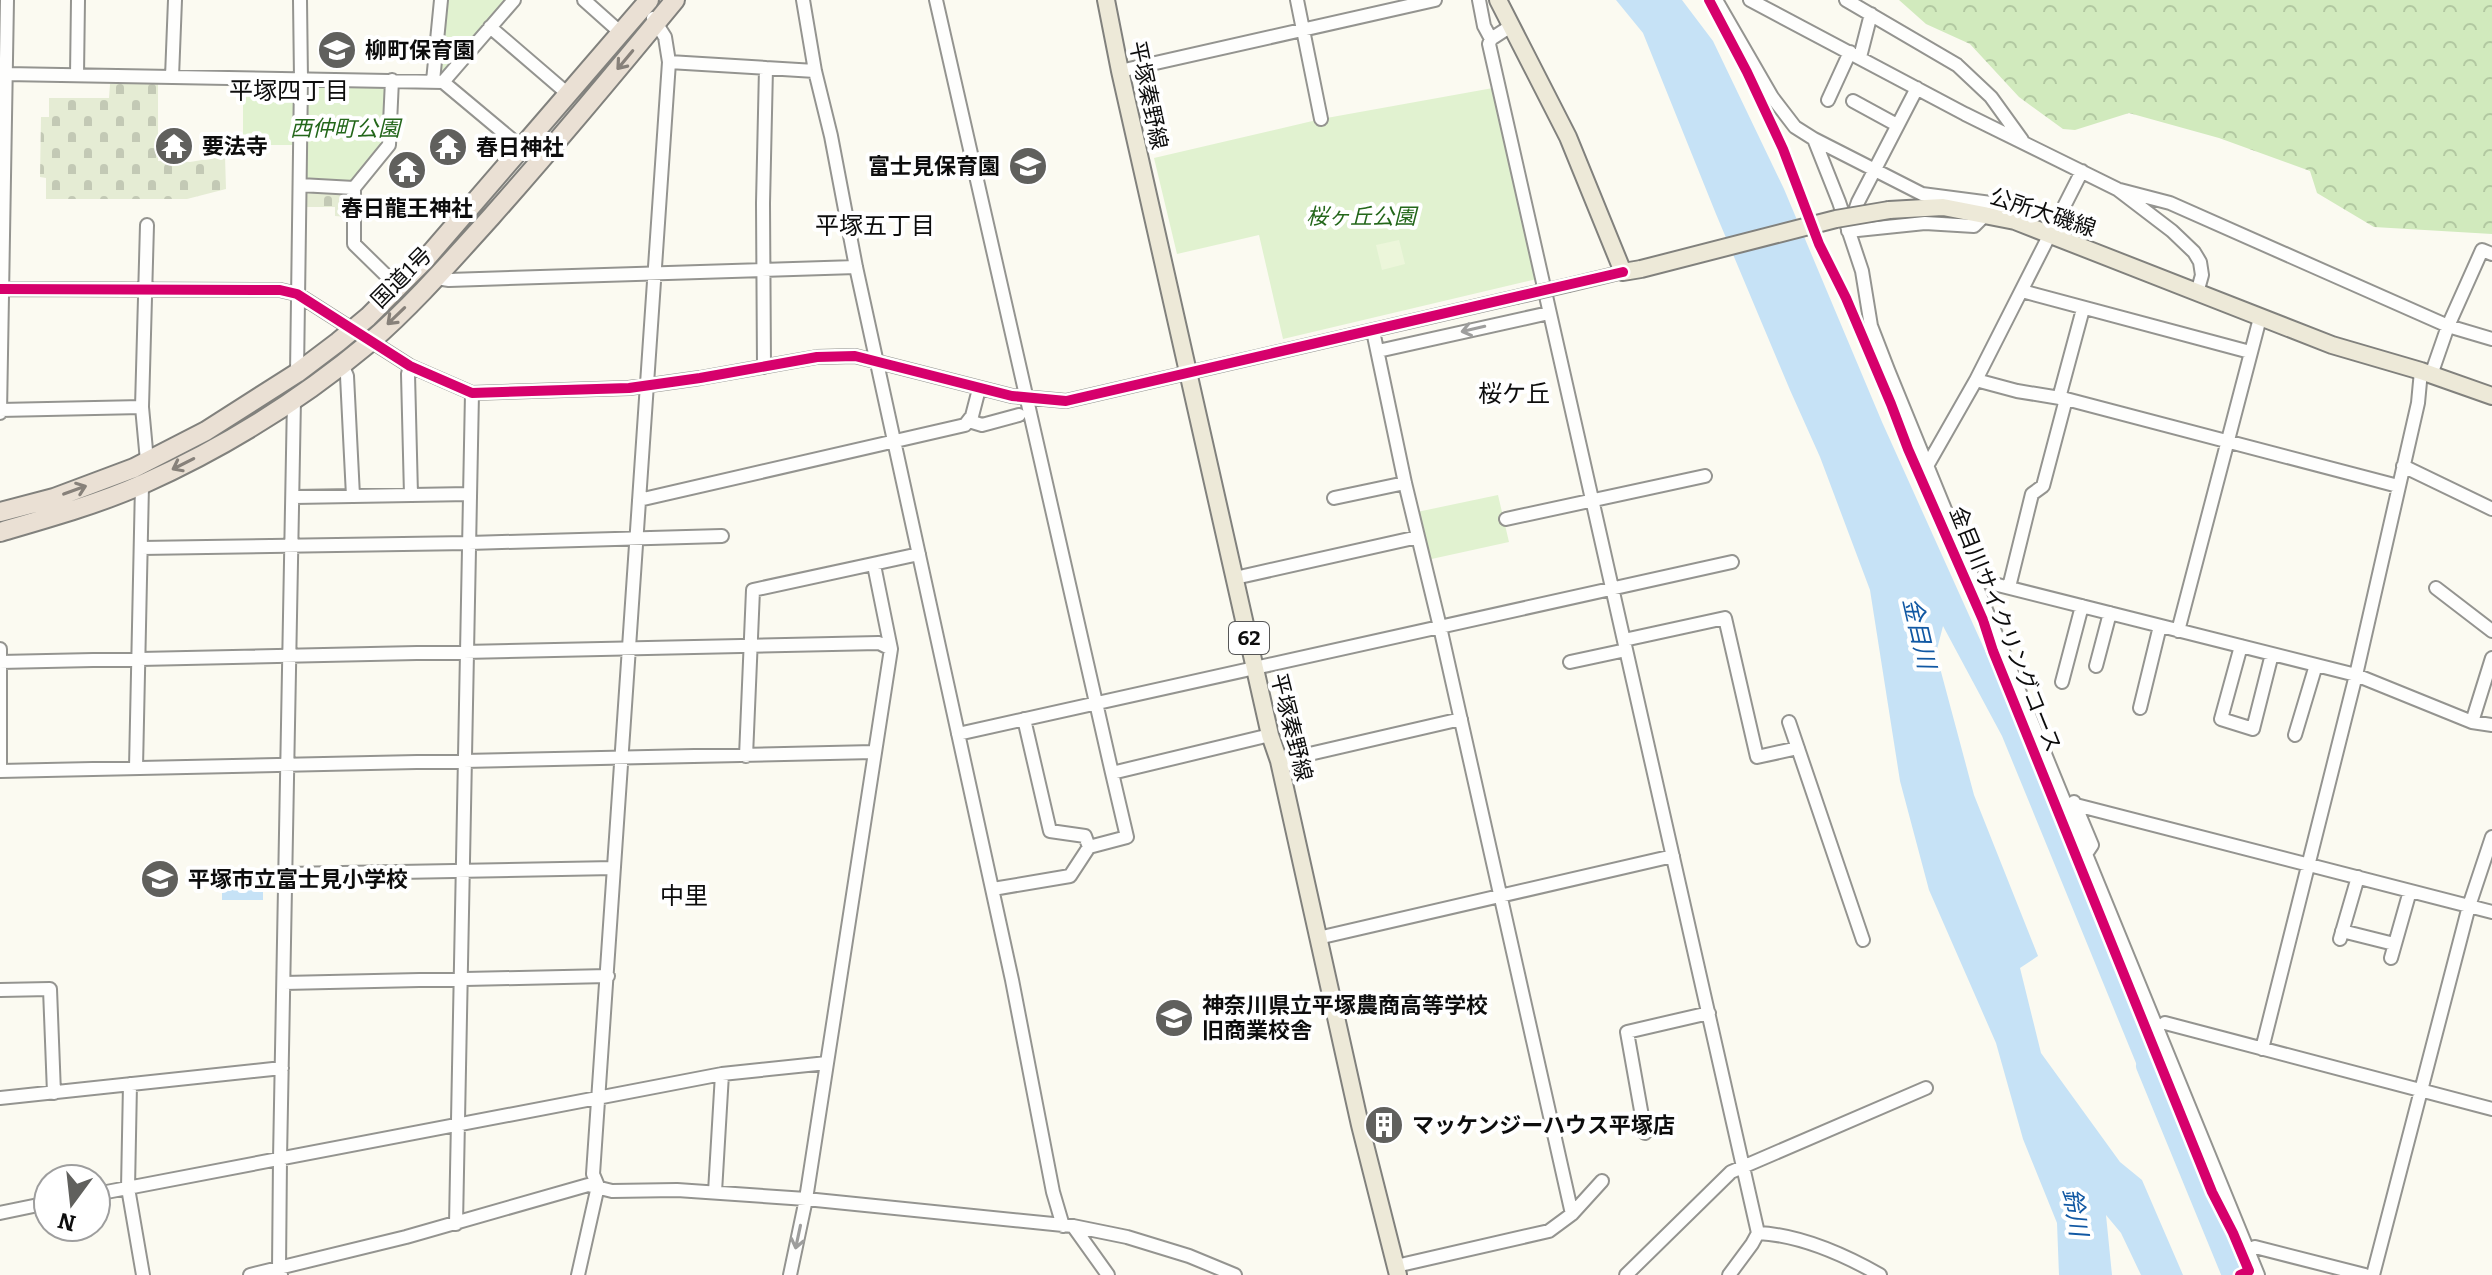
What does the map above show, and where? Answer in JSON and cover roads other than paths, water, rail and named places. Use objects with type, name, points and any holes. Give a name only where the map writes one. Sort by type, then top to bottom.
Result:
[{"type":"highway","name":"国道1号","points":[[0,532],[142,485],[216,448],[294,399],[342,364],[436,278],[537,166],[675,0]]},
{"type":"highway","name":"国道1号","points":[[0,512],[54,498],[134,468],[206,431],[297,373],[353,330],[423,262],[646,4]]},
{"type":"main road","name":"平塚秦野線","points":[[1106,0],[1270,735],[1279,761],[1360,1125],[1397,1270]]},
{"type":"main road","points":[[1498,0],[1568,137],[1623,272]]},
{"type":"main road","name":"公所大磯線","points":[[1623,272],[1836,219],[1889,210],[1943,207],[2007,219],[2049,233],[2332,345],[2492,396]]},
{"type":"street","points":[[7,0],[2,129],[0,411],[142,407]]},
{"type":"street","points":[[77,75],[78,0]]},
{"type":"street","points":[[172,77],[175,0]]},
{"type":"street","points":[[297,373],[300,0]]},
{"type":"street","points":[[438,82],[441,0]]},
{"type":"street","points":[[438,82],[514,0]]},
{"type":"street","points":[[584,0],[621,33]]},
{"type":"street","points":[[803,0],[876,361],[993,889],[1053,1192],[1068,1226],[1108,1275]]},
{"type":"street","points":[[936,0],[1127,837],[1089,847],[1070,876],[993,889]]},
{"type":"street","points":[[1297,0],[1321,119]]},
{"type":"street","points":[[1120,71],[1435,0]]},
{"type":"street","points":[[1479,0],[1484,26],[1491,39]]},
{"type":"street","points":[[1716,0],[1772,97],[1795,127],[1922,194],[1991,203],[1998,206],[2007,219]]},
{"type":"street","points":[[1750,0],[2117,189],[2194,252],[2202,275],[2197,293]]},
{"type":"street","points":[[1846,0],[1957,65],[1991,97],[2024,143]]},
{"type":"street","points":[[578,1275],[598,1186],[593,1174],[669,62],[665,37],[646,4]]},
{"type":"street","points":[[1828,100],[1855,54],[1871,14]]},
{"type":"street","points":[[1511,26],[1491,39],[1489,44],[1758,1233],[1729,1275]]},
{"type":"street","points":[[490,27],[568,94]]},
{"type":"street","points":[[669,62],[815,71]]},
{"type":"street","points":[[764,367],[766,68]]},
{"type":"street","points":[[6,74],[438,82],[522,148]]},
{"type":"street","points":[[392,80],[389,145],[354,188],[354,244],[398,287]]},
{"type":"street","points":[[1848,231],[1858,202],[1917,88]]},
{"type":"street","points":[[1853,101],[1897,125]]},
{"type":"street","points":[[1814,139],[1862,271],[1871,326],[2258,1275]]},
{"type":"street","points":[[1927,466],[1976,380],[2082,171]]},
{"type":"street","points":[[300,185],[354,188]]},
{"type":"street","points":[[2117,189],[2170,203],[2448,326],[2492,339]]},
{"type":"street","points":[[1848,231],[1925,223],[1974,226],[1986,214]]},
{"type":"street","points":[[147,225],[142,407],[147,461]]},
{"type":"street","points":[[2262,1049],[2356,675],[2426,373],[2482,250],[2492,254]]},
{"type":"street","points":[[436,278],[856,267]]},
{"type":"street","points":[[1,289],[280,290],[297,294],[410,366],[472,393],[647,386],[817,357],[855,356],[979,389],[1027,399],[1066,401],[1623,272]]},
{"type":"street","points":[[2022,291],[2250,352]]},
{"type":"street","points":[[2009,587],[2032,494],[2043,486],[2083,309]]},
{"type":"street","points":[[1378,351],[1549,313]]},
{"type":"street","points":[[2178,631],[2260,318]]},
{"type":"street","points":[[1373,331],[1572,1214]]},
{"type":"street","points":[[342,364],[347,376],[353,496]]},
{"type":"street","points":[[410,366],[411,495]]},
{"type":"street","points":[[1976,380],[2062,399],[2398,486]]},
{"type":"street","points":[[639,500],[965,425],[979,389]]},
{"type":"street","points":[[456,1224],[472,393]]},
{"type":"street","points":[[280,1272],[294,399]]},
{"type":"street","points":[[969,421],[982,425],[1019,415]]},
{"type":"street","points":[[2403,466],[2492,509]]},
{"type":"street","points":[[1506,519],[1705,476]]},
{"type":"street","points":[[1334,498],[1405,483]]},
{"type":"street","points":[[136,768],[142,485]]},
{"type":"street","points":[[294,497],[470,494]]},
{"type":"street","points":[[141,548],[722,536]]},
{"type":"street","points":[[1235,578],[1418,537]]},
{"type":"street","points":[[746,756],[753,590],[919,554]]},
{"type":"street","points":[[958,734],[1732,562]]},
{"type":"street","points":[[790,1275],[806,1199],[891,649],[874,565]]},
{"type":"street","points":[[1974,579],[2356,675],[2472,722],[2492,725]]},
{"type":"street","points":[[2436,588],[2492,631]]},
{"type":"street","points":[[2050,665],[2063,676],[2082,606]]},
{"type":"street","points":[[2096,666],[2110,613]]},
{"type":"street","points":[[1570,662],[1725,618],[1757,757],[1798,748]]},
{"type":"street","points":[[2140,708],[2160,626]]},
{"type":"street","points":[[0,662],[749,644],[879,643],[891,649]]},
{"type":"street","points":[[2241,646],[2221,719],[2253,729],[2272,654]]},
{"type":"street","points":[[0,649],[0,769],[874,752]]},
{"type":"street","points":[[2472,722],[2492,658]]},
{"type":"street","points":[[2295,735],[2316,665]]},
{"type":"street","points":[[1024,719],[1050,831],[1085,836],[1089,847]]},
{"type":"street","points":[[1279,761],[1461,719]]},
{"type":"street","points":[[1789,722],[1863,940]]},
{"type":"street","points":[[1112,773],[1270,735]]},
{"type":"street","points":[[2052,768],[2062,776],[2092,845],[2086,854]]},
{"type":"street","points":[[2076,805],[2492,912]]},
{"type":"street","points":[[2373,1275],[2469,906],[2492,837]]},
{"type":"street","points":[[1318,938],[1673,856]]},
{"type":"street","points":[[286,874],[614,868]]},
{"type":"street","points":[[2358,877],[2341,935],[2394,944]]},
{"type":"street","points":[[2391,958],[2410,891]]},
{"type":"street","points":[[284,983],[608,976]]},
{"type":"street","points":[[0,990],[50,989],[54,1093]]},
{"type":"street","points":[[2144,997],[2154,1001],[2165,1023],[2177,1059],[2173,1068]]},
{"type":"street","points":[[1645,1133],[1627,1032],[1709,1013]]},
{"type":"street","points":[[2165,1023],[2492,1109]]},
{"type":"street","points":[[112,1191],[722,1074],[827,1063]]},
{"type":"street","points":[[0,1098],[282,1068]]},
{"type":"street","points":[[715,1192],[722,1074]]},
{"type":"street","points":[[130,1084],[128,1188],[143,1275]]},
{"type":"street","points":[[1626,1275],[1731,1172],[1926,1088]]},
{"type":"street","points":[[1397,1270],[1549,1231],[1572,1214],[1602,1181]]},
{"type":"street","points":[[250,1275],[280,1272],[588,1185],[612,1191],[715,1192],[806,1199],[1068,1226],[1127,1237],[1189,1256],[1231,1274]]},
{"type":"street","points":[[2228,1202],[2237,1206],[2265,1275]]},
{"type":"street","points":[[0,1213],[32,1206]]},
{"type":"street","points":[[1758,1233],[1802,1240],[1880,1275]]},
{"type":"street","points":[[2255,1247],[2365,1275]]},
{"type":"water","points":[[1616,0],[1682,0],[1713,41],[1784,189],[1882,422],[2014,715],[2167,1093],[2145,1085],[2002,736],[1943,626],[1936,653],[1974,795],[2038,956],[2020,968],[2041,1053],[2120,1162],[2142,1180],[2183,1275],[2141,1275],[2121,1233],[2106,1215],[2112,1275],[2059,1275],[2057,1223],[2023,1139],[1996,1043],[1929,890],[1900,781],[1870,590],[1820,457],[1643,33]]},
{"type":"water","points":[[263,878],[263,900],[222,900],[222,879]]},
{"type":"waterway","points":[[2146,1066],[2232,1275]]},
{"type":"place","name":"柳町保育園","points":[[337,50]]},
{"type":"place","name":"要法寺","points":[[174,146]]},
{"type":"place","name":"春日神社","points":[[448,147]]},
{"type":"place","name":"富士見保育園","points":[[1028,166]]},
{"type":"place","name":"春日龍王神社","points":[[407,170]]},
{"type":"place","name":"平塚市立富士見小学校","points":[[160,879]]},
{"type":"place","name":"神奈川県立平塚農商高等学校 旧商業校舎","points":[[1174,1018]]},
{"type":"place","name":"マッケンジーハウス平塚店","points":[[1384,1125]]},
{"type":"district","name":"平塚四丁目","points":[[289,91]]},
{"type":"district","name":"平塚五丁目","points":[[875,226]]},
{"type":"district","name":"桜ケ丘","points":[[1514,394]]},
{"type":"district","name":"中里","points":[[684,896]]},
{"type":"park label","name":"西仲町公園","points":[[345,128]]},
{"type":"park label","name":"桜ヶ丘公園","points":[[1361,216]]},
{"type":"water label","name":"金目川","points":[[1919,633]]},
{"type":"water label","name":"鈴川","points":[[2075,1212]]}]
